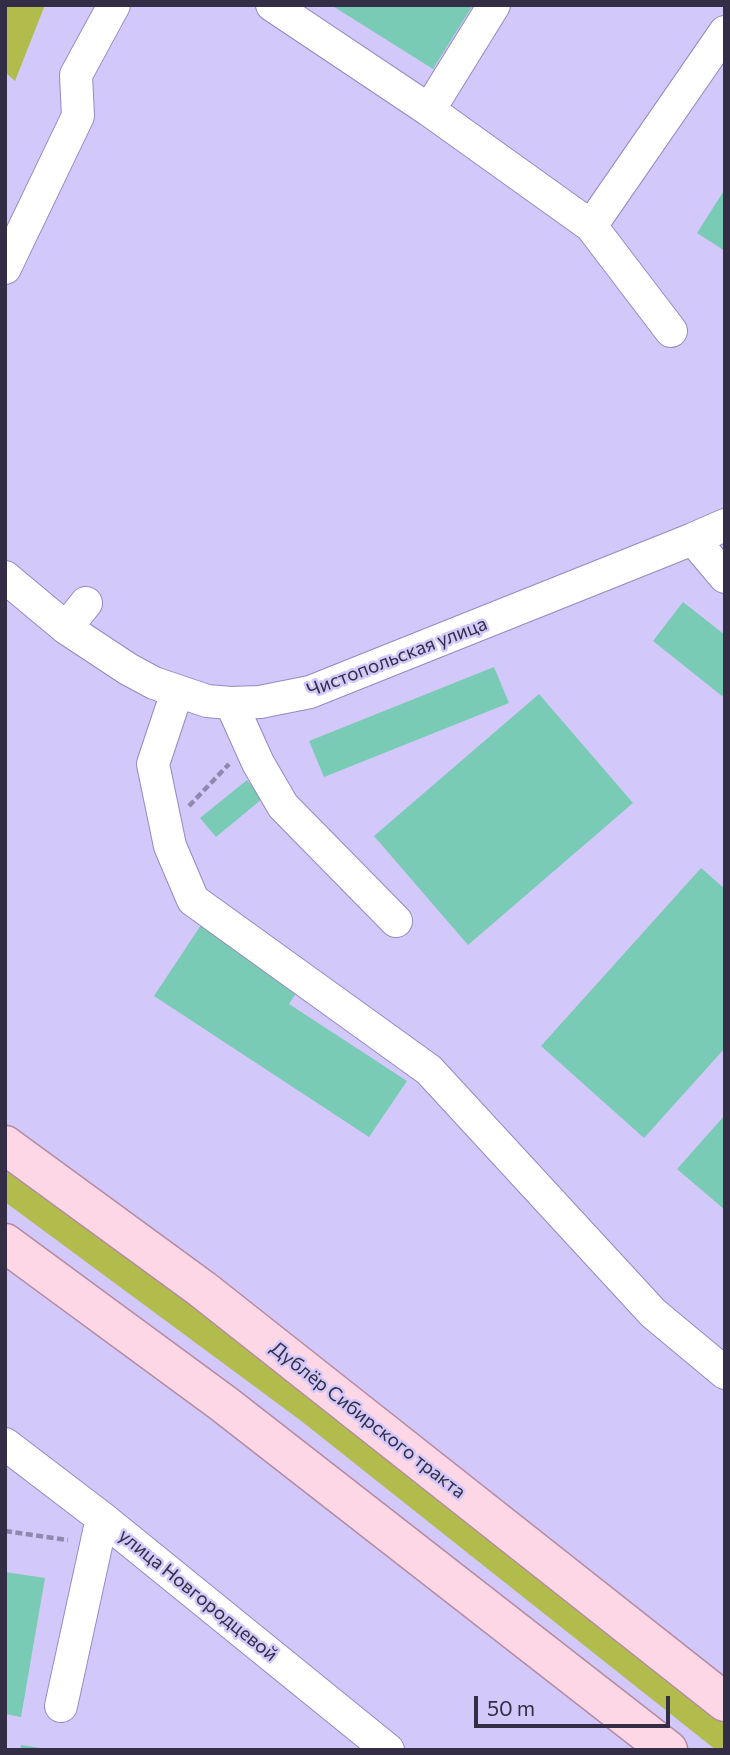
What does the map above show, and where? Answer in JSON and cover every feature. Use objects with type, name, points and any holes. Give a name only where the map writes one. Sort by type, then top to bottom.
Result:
[{"type":"main road","name":"Дублёр Сибирского тракта","points":[[5,1146],[202,1289],[725,1702]]},
{"type":"main road","points":[[5,1243],[225,1404],[668,1750]]},
{"type":"street","points":[[5,268],[78,116],[76,75],[114,5]]},
{"type":"street","points":[[272,5],[429,110],[591,226],[671,331]]},
{"type":"street","points":[[429,110],[495,5]]},
{"type":"street","points":[[591,226],[725,32]]},
{"type":"street","name":"Чистопольская улица","points":[[5,577],[66,628],[128,669],[177,692],[207,701],[260,702],[310,692],[725,524]]},
{"type":"street","points":[[693,539],[725,577]]},
{"type":"street","points":[[66,628],[86,603]]},
{"type":"street","points":[[177,692],[153,764],[170,846],[193,900],[429,1070],[653,1313],[725,1373]]},
{"type":"street","points":[[231,703],[283,806],[396,921]]},
{"type":"street","name":"улица Новгородцевой","points":[[5,1444],[99,1531],[387,1750]]},
{"type":"street","points":[[61,1706],[99,1531]]},
{"type":"path","points":[[167,829],[249,743]]},
{"type":"path","points":[[5,1531],[99,1531]]},
{"type":"green space","points":[[5,5],[45,5],[15,81],[5,72]]},
{"type":"green space","points":[[5,1170],[161,1281],[725,1722],[725,1750],[716,1750],[300,1420],[5,1202]]},
{"type":"building","points":[[331,5],[473,5],[433,69]]},
{"type":"building","points":[[725,189],[725,251],[697,233]]},
{"type":"building","points":[[683,602],[725,635],[725,693],[722,696],[653,641]]},
{"type":"building","points":[[494,667],[509,703],[324,777],[309,741]]},
{"type":"building","points":[[539,694],[633,803],[468,945],[374,836]]},
{"type":"building","points":[[247,780],[262,799],[216,837],[200,818]]},
{"type":"building","points":[[701,868],[725,889],[725,1048],[644,1138],[541,1046]]},
{"type":"building","points":[[205,919],[303,983],[289,1004],[407,1081],[369,1137],[154,996]]},
{"type":"building","points":[[725,1115],[725,1210],[677,1169]]},
{"type":"building","points":[[5,1572],[45,1578],[21,1717],[5,1714]]},
{"type":"building","points":[[21,1745],[41,1748],[41,1750],[20,1750]]}]
